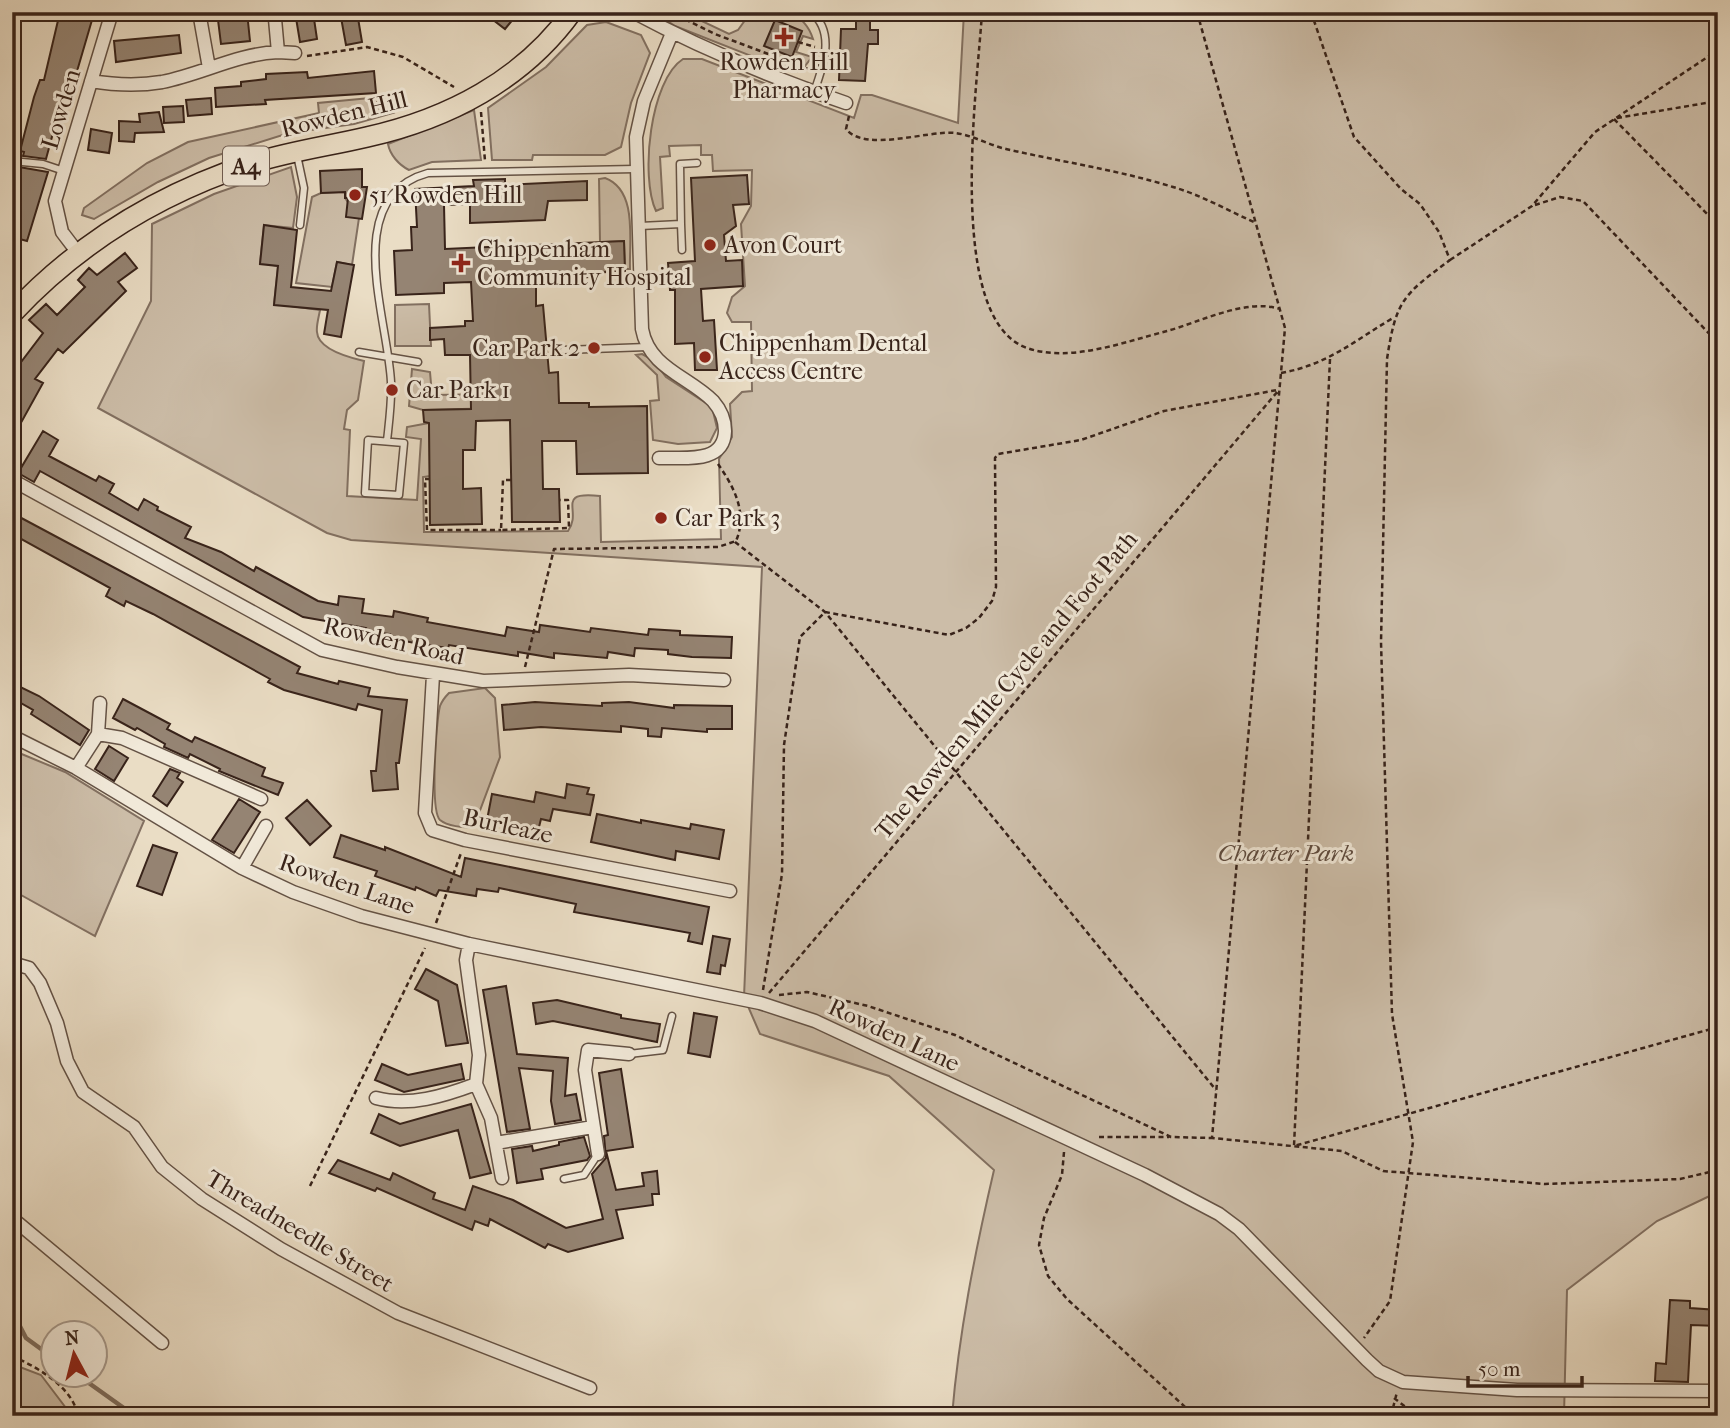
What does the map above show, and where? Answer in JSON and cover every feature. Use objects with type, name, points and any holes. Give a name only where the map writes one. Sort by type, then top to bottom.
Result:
[{"type":"main road","name":"Rowden Hill","points":[[12,314],[78,253],[129,219],[184,190],[242,167],[409,126],[472,99],[526,63],[572,12]]},
{"type":"street","name":"Lowden","points":[[78,253],[62,232],[56,212],[64,171],[112,12]]},
{"type":"street","points":[[634,12],[672,33],[846,103]]},
{"type":"street","points":[[200,13],[209,68]]},
{"type":"street","points":[[275,19],[278,52]]},
{"type":"street","points":[[659,458],[712,454],[721,446],[725,431],[718,407],[662,364],[648,347],[641,316],[636,137],[644,101],[672,33]]},
{"type":"street","points":[[91,81],[141,85],[251,55],[278,52],[301,55]]},
{"type":"street","name":"Rowden Road","points":[[12,480],[315,647],[433,674],[483,681],[629,675],[724,680]]},
{"type":"street","name":"Burleaze","points":[[433,674],[425,819],[432,830],[465,840],[730,891]]},
{"type":"street","points":[[76,768],[98,734],[100,703]]},
{"type":"street","points":[[98,734],[116,736],[261,799]]},
{"type":"street","name":"Rowden Lane","points":[[12,736],[76,768],[242,868],[293,892],[361,916],[469,944],[760,1003],[815,1021],[867,1043],[1219,1214],[1239,1229],[1379,1371],[1403,1382],[1517,1390],[1718,1391]]},
{"type":"street","points":[[242,868],[266,826]]},
{"type":"street","points":[[469,944],[466,960],[479,1055],[476,1084],[483,1096],[502,1178]]},
{"type":"street","name":"Threadneedle Street","points":[[12,963],[29,968],[40,983],[57,1023],[67,1062],[83,1092],[134,1127],[162,1167],[202,1199],[281,1249],[398,1313],[590,1388]]},
{"type":"street","points":[[598,1154],[585,1070],[588,1050],[629,1054]]},
{"type":"street","points":[[376,1098],[392,1102],[421,1100],[476,1084]]},
{"type":"street","points":[[496,1143],[593,1127]]},
{"type":"street","points":[[12,1218],[162,1343]]},
{"type":"lane","points":[[811,12],[822,24],[825,50],[814,92]]},
{"type":"lane","points":[[296,152],[304,188],[300,225]]},
{"type":"lane","points":[[12,162],[43,164],[64,171]]},
{"type":"lane","points":[[682,250],[680,164],[697,163]]},
{"type":"lane","points":[[387,441],[392,383],[376,265],[380,219],[386,199],[402,182],[428,173],[635,169]]},
{"type":"lane","points":[[638,226],[681,223]]},
{"type":"lane","points":[[564,350],[648,347]]},
{"type":"lane","points":[[359,352],[418,362]]},
{"type":"lane","points":[[369,440],[387,441],[404,443],[399,495],[365,493],[369,440]]},
{"type":"lane","points":[[629,1054],[663,1050],[672,1016]]},
{"type":"lane","points":[[564,1179],[584,1175],[598,1154]]},
{"type":"path","points":[[670,12],[725,38],[820,74]]},
{"type":"path","points":[[982,12],[973,230],[979,284],[992,317],[1009,338],[1018,344],[1050,353],[1066,353],[1126,341],[1245,309],[1265,306],[1280,309]]},
{"type":"path","points":[[1197,12],[1285,328],[1212,1138]]},
{"type":"path","points":[[1311,12],[1354,137],[1401,189],[1420,204],[1439,232],[1450,260]]},
{"type":"path","points":[[798,42],[825,50]]},
{"type":"path","points":[[301,55],[367,47],[392,52],[423,67],[472,99],[480,108],[485,122],[485,172]]},
{"type":"path","points":[[1532,206],[1595,132],[1718,51]]},
{"type":"path","points":[[1614,119],[1718,102]]},
{"type":"path","points":[[846,103],[849,116],[846,129],[851,135],[890,141],[943,133],[975,139],[1004,149],[1102,168],[1175,187],[1256,223]]},
{"type":"path","points":[[1614,119],[1718,225]]},
{"type":"path","points":[[1281,373],[1308,368],[1330,359],[1393,318],[1412,289],[1450,260],[1532,206],[1560,197],[1583,201],[1718,343]]},
{"type":"path","points":[[1356,1349],[1390,1301],[1413,1142],[1392,1014],[1381,642],[1387,359],[1393,318]]},
{"type":"path","points":[[1294,1146],[1330,359]]},
{"type":"path","points":[[825,612],[949,635],[959,632],[979,618],[995,593],[997,455],[1079,440],[1164,411],[1279,390]]},
{"type":"path","name":"The Rowden Mile Cycle and Foot Path","points":[[760,1003],[1279,390]]},
{"type":"path","points":[[712,454],[734,488],[739,505],[740,526],[735,542]]},
{"type":"path","points":[[430,480],[425,480],[427,530],[569,528],[568,500],[560,500]]},
{"type":"path","points":[[501,530],[503,480],[511,480]]},
{"type":"path","points":[[735,542],[825,612],[1216,1090]]},
{"type":"path","points":[[522,681],[554,549],[718,547],[735,542]]},
{"type":"path","points":[[760,1003],[783,861],[783,745],[800,637],[825,612]]},
{"type":"path","points":[[310,1186],[432,934],[465,840]]},
{"type":"path","points":[[760,1003],[785,993],[807,992],[868,1006],[955,1035],[1171,1137]]},
{"type":"path","points":[[1294,1146],[1718,1027]]},
{"type":"path","points":[[1195,1416],[1067,1299],[1048,1276],[1039,1245],[1044,1218],[1062,1175],[1065,1138],[1212,1138],[1342,1151],[1383,1171],[1545,1184],[1680,1179],[1718,1170]]},
{"type":"path","points":[[12,1356],[52,1379],[68,1394],[78,1416]]},
{"type":"path","points":[[1391,1416],[1394,1398],[1400,1388]]},
{"type":"path","points":[[1394,1398],[1412,1412]]},
{"type":"path","points":[[1409,1416],[1412,1412],[1440,1408],[1458,1416]]},
{"type":"green space","points":[[654,12],[683,12],[729,34],[738,30],[751,12],[789,14],[803,22],[813,39],[803,36],[796,52],[812,57],[801,71],[792,72],[675,26]]},
{"type":"green space","name":"Charter Park","points":[[964,12],[1718,12],[1718,1192],[1657,1221],[1567,1290],[1564,1416],[952,1416],[968,1292],[994,1170],[889,1076],[760,1034],[744,997],[762,567],[351,540],[327,533],[98,408],[151,301],[152,224],[214,194],[291,167],[297,197],[293,228],[264,225],[260,263],[278,266],[274,304],[320,310],[317,332],[323,344],[336,352],[364,361],[358,400],[347,410],[344,429],[350,430],[347,496],[417,500],[421,439],[406,437],[407,427],[429,423],[430,476],[423,477],[424,532],[568,531],[572,524],[574,500],[586,495],[600,496],[601,542],[721,539],[719,459],[732,437],[730,404],[742,392],[752,391],[751,322],[732,322],[727,313],[732,297],[745,286],[741,224],[751,206],[752,170],[713,171],[712,155],[701,155],[701,145],[669,146],[670,156],[660,157],[663,208],[656,211],[651,196],[649,154],[651,130],[663,87],[672,70],[683,59],[702,59],[854,118],[861,95],[872,95],[958,123]]},
{"type":"green space","points":[[606,22],[641,35],[650,53],[631,103],[621,147],[605,155],[533,155],[532,160],[492,160],[488,108],[546,67],[587,25]]},
{"type":"green space","points":[[370,98],[393,113],[354,124],[289,133],[209,158],[158,182],[94,219],[82,215],[84,208],[147,163],[188,142],[319,113],[318,103]]},
{"type":"green space","points":[[474,110],[481,160],[432,162],[409,170],[398,162],[391,152],[388,144]]},
{"type":"green space","points":[[605,178],[616,184],[627,205],[630,218],[630,269],[625,269],[624,241],[600,242],[599,179]]},
{"type":"green space","points":[[345,192],[345,198],[359,218],[352,265],[337,262],[332,287],[296,283],[312,197],[321,193]]},
{"type":"green space","points":[[429,304],[431,346],[395,346],[395,305]]},
{"type":"green space","points":[[642,354],[653,360],[666,377],[712,407],[717,428],[710,442],[678,444],[653,440],[650,401],[659,400],[657,375],[636,355]]},
{"type":"green space","points":[[412,369],[430,372],[432,395],[501,394],[501,408],[423,410],[409,406]]},
{"type":"green space","points":[[485,688],[495,698],[500,757],[476,821],[472,827],[460,827],[443,822],[437,813],[436,746],[440,706],[449,693]]},
{"type":"green space","points":[[12,750],[65,772],[144,821],[95,936],[12,890]]},
{"type":"green space","points":[[12,1364],[38,1374],[38,1390],[52,1390],[72,1416],[12,1416]]},
{"type":"building","points":[[60,12],[92,20],[68,102],[65,101],[58,123],[56,122],[46,159],[23,156],[24,152],[20,151],[34,97],[40,80],[44,80]]},
{"type":"building","points":[[226,12],[247,12],[250,41],[221,44],[218,20],[227,19]]},
{"type":"building","points":[[295,12],[313,12],[317,39],[300,42]]},
{"type":"building","points":[[340,12],[357,12],[362,42],[346,45]]},
{"type":"building","points":[[498,12],[519,12],[505,29],[492,19]]},
{"type":"building","points":[[856,12],[870,12],[870,30],[878,30],[878,44],[868,44],[865,81],[839,80],[841,29],[856,29]]},
{"type":"building","name":"Rowden Hill Pharmacy","points":[[775,20],[802,31],[792,57],[764,46]]},
{"type":"building","points":[[179,35],[181,53],[116,62],[114,41]]},
{"type":"building","points":[[374,71],[376,93],[265,100],[266,104],[216,107],[215,88],[241,86],[241,82],[266,79],[266,74],[307,72],[308,78]]},
{"type":"building","points":[[211,98],[212,114],[188,116],[186,100]]},
{"type":"building","points":[[183,106],[184,122],[164,123],[163,107]]},
{"type":"building","points":[[159,112],[164,132],[135,133],[134,142],[119,141],[119,121],[140,122],[139,114]]},
{"type":"building","points":[[91,129],[112,133],[109,153],[88,150]]},
{"type":"building","points":[[19,167],[48,172],[27,241],[12,237],[12,191]]},
{"type":"building","name":"51 Rowden Hill","points":[[362,169],[362,187],[367,187],[362,219],[346,217],[348,198],[345,198],[345,192],[321,193],[320,171]]},
{"type":"building","name":"Avon Court","points":[[747,175],[749,204],[733,205],[736,226],[724,235],[726,261],[742,260],[743,286],[701,289],[703,321],[714,320],[717,370],[695,370],[694,343],[675,344],[675,290],[670,290],[668,263],[695,261],[691,178]]},
{"type":"building","points":[[505,179],[505,185],[587,181],[587,200],[548,201],[545,220],[470,223],[470,204],[444,205],[445,249],[624,241],[625,271],[590,273],[590,277],[536,279],[536,306],[543,305],[549,373],[558,372],[559,403],[589,403],[589,407],[647,406],[648,473],[577,474],[576,441],[542,441],[543,489],[559,489],[560,522],[512,522],[510,420],[476,421],[475,450],[463,450],[463,489],[481,488],[482,524],[430,525],[429,423],[424,422],[423,410],[471,409],[470,355],[445,355],[444,339],[430,340],[430,328],[465,326],[465,321],[473,321],[471,282],[444,283],[444,293],[396,295],[394,251],[412,250],[411,227],[417,227],[415,189],[474,186],[473,180]]},
{"type":"building","points":[[264,225],[297,230],[291,287],[331,291],[337,262],[354,265],[341,337],[324,334],[328,310],[274,305],[278,266],[260,264]]},
{"type":"building","points":[[125,253],[137,268],[118,282],[126,291],[63,353],[58,349],[35,379],[43,383],[12,439],[12,374],[43,333],[29,320],[46,304],[57,315],[85,287],[78,280],[89,268],[97,275]]},
{"type":"building","points":[[43,431],[58,440],[49,456],[96,481],[99,476],[114,484],[109,493],[138,510],[144,499],[158,507],[157,510],[191,527],[185,538],[221,552],[254,571],[256,567],[318,601],[338,605],[339,596],[364,599],[362,613],[393,617],[394,611],[428,618],[427,622],[505,636],[507,627],[539,632],[540,625],[590,632],[591,628],[648,635],[649,629],[680,631],[680,635],[732,637],[731,658],[692,657],[668,654],[668,650],[635,648],[634,656],[608,652],[607,658],[554,653],[554,658],[518,652],[518,656],[449,645],[448,648],[420,644],[389,638],[390,634],[365,631],[366,628],[303,617],[40,471],[34,482],[18,473]]},
{"type":"building","points":[[12,513],[300,667],[297,673],[338,684],[339,681],[370,688],[368,696],[407,700],[399,763],[396,763],[398,789],[373,791],[371,771],[376,771],[382,710],[358,704],[356,710],[284,690],[268,682],[270,679],[153,614],[126,601],[124,606],[106,596],[110,588],[12,534]]},
{"type":"building","points":[[12,683],[39,696],[89,730],[80,745],[31,714],[33,710],[12,698]]},
{"type":"building","points":[[123,699],[170,724],[167,729],[192,742],[195,737],[265,768],[262,776],[283,783],[278,795],[219,771],[220,769],[190,754],[188,758],[164,747],[165,744],[137,728],[135,730],[113,718]]},
{"type":"building","points":[[535,702],[602,706],[602,703],[629,702],[674,708],[674,705],[732,706],[732,729],[707,729],[707,732],[662,728],[661,737],[648,736],[648,729],[621,726],[621,732],[541,727],[504,730],[502,705]]},
{"type":"building","points":[[109,746],[128,758],[114,781],[95,769]]},
{"type":"building","points":[[170,769],[180,773],[177,778],[183,782],[167,806],[153,796]]},
{"type":"building","points":[[567,784],[589,788],[587,794],[594,795],[590,815],[553,809],[550,821],[541,819],[538,831],[487,820],[492,794],[534,802],[536,792],[565,798]]},
{"type":"building","points":[[239,799],[260,812],[234,853],[212,840]]},
{"type":"building","points":[[307,800],[331,826],[310,845],[286,818]]},
{"type":"building","points":[[597,814],[641,823],[641,820],[690,829],[691,824],[724,830],[719,859],[676,851],[675,860],[591,842]]},
{"type":"building","points":[[341,835],[385,850],[385,847],[461,877],[465,858],[709,907],[702,944],[688,941],[690,933],[574,912],[576,904],[499,888],[498,892],[477,889],[476,896],[439,890],[436,896],[416,887],[415,890],[375,876],[377,871],[334,857]]},
{"type":"building","points":[[153,845],[177,853],[162,895],[137,886]]},
{"type":"building","points":[[713,936],[730,939],[725,966],[721,965],[720,974],[707,972]]},
{"type":"building","points":[[426,969],[457,985],[468,1043],[446,1046],[438,1001],[415,989]]},
{"type":"building","points":[[506,986],[517,1054],[568,1058],[565,1096],[576,1094],[581,1120],[555,1124],[551,1101],[553,1071],[519,1068],[530,1129],[507,1132],[483,990]]},
{"type":"building","points":[[557,1000],[621,1015],[621,1018],[660,1024],[657,1042],[553,1021],[536,1024],[533,1003]]},
{"type":"building","points":[[694,1013],[717,1017],[710,1057],[688,1053]]},
{"type":"building","points":[[382,1064],[408,1075],[461,1064],[464,1079],[404,1092],[375,1080]]},
{"type":"building","points":[[621,1069],[633,1147],[606,1151],[616,1190],[644,1186],[642,1173],[657,1171],[659,1194],[652,1194],[653,1205],[616,1210],[623,1238],[568,1252],[548,1244],[545,1248],[490,1219],[488,1226],[475,1221],[472,1230],[377,1188],[375,1191],[329,1173],[338,1160],[390,1180],[393,1173],[435,1193],[433,1199],[465,1210],[473,1186],[513,1200],[566,1228],[603,1219],[592,1174],[606,1158],[604,1136],[608,1135],[599,1073]]},
{"type":"building","points":[[471,1104],[491,1173],[470,1178],[458,1130],[400,1146],[371,1133],[379,1114],[400,1124]]},
{"type":"building","points":[[584,1137],[590,1156],[587,1160],[541,1169],[543,1179],[517,1183],[512,1149],[532,1146],[533,1151]]},
{"type":"building","points":[[1670,1300],[1690,1301],[1690,1308],[1718,1310],[1718,1326],[1691,1325],[1688,1382],[1655,1381],[1656,1363],[1666,1364]]},
{"type":"waterway","points":[[12,1311],[26,1338],[38,1347]]},
{"type":"waterway","points":[[99,1390],[135,1416]]},
{"type":"place","name":"Rowden Hill Pharmacy","points":[[784,37]]},
{"type":"place","name":"51 Rowden Hill","points":[[355,195]]},
{"type":"place","name":"Avon Court","points":[[710,245]]},
{"type":"place","name":"Chippenham Community Hospital","points":[[461,263]]},
{"type":"place","name":"Car Park 2","points":[[594,348]]},
{"type":"place","name":"Chippenham Dental Access Centre","points":[[705,357]]},
{"type":"place","name":"Car Park 1","points":[[392,390]]},
{"type":"place","name":"Car Park 3","points":[[661,518]]}]
